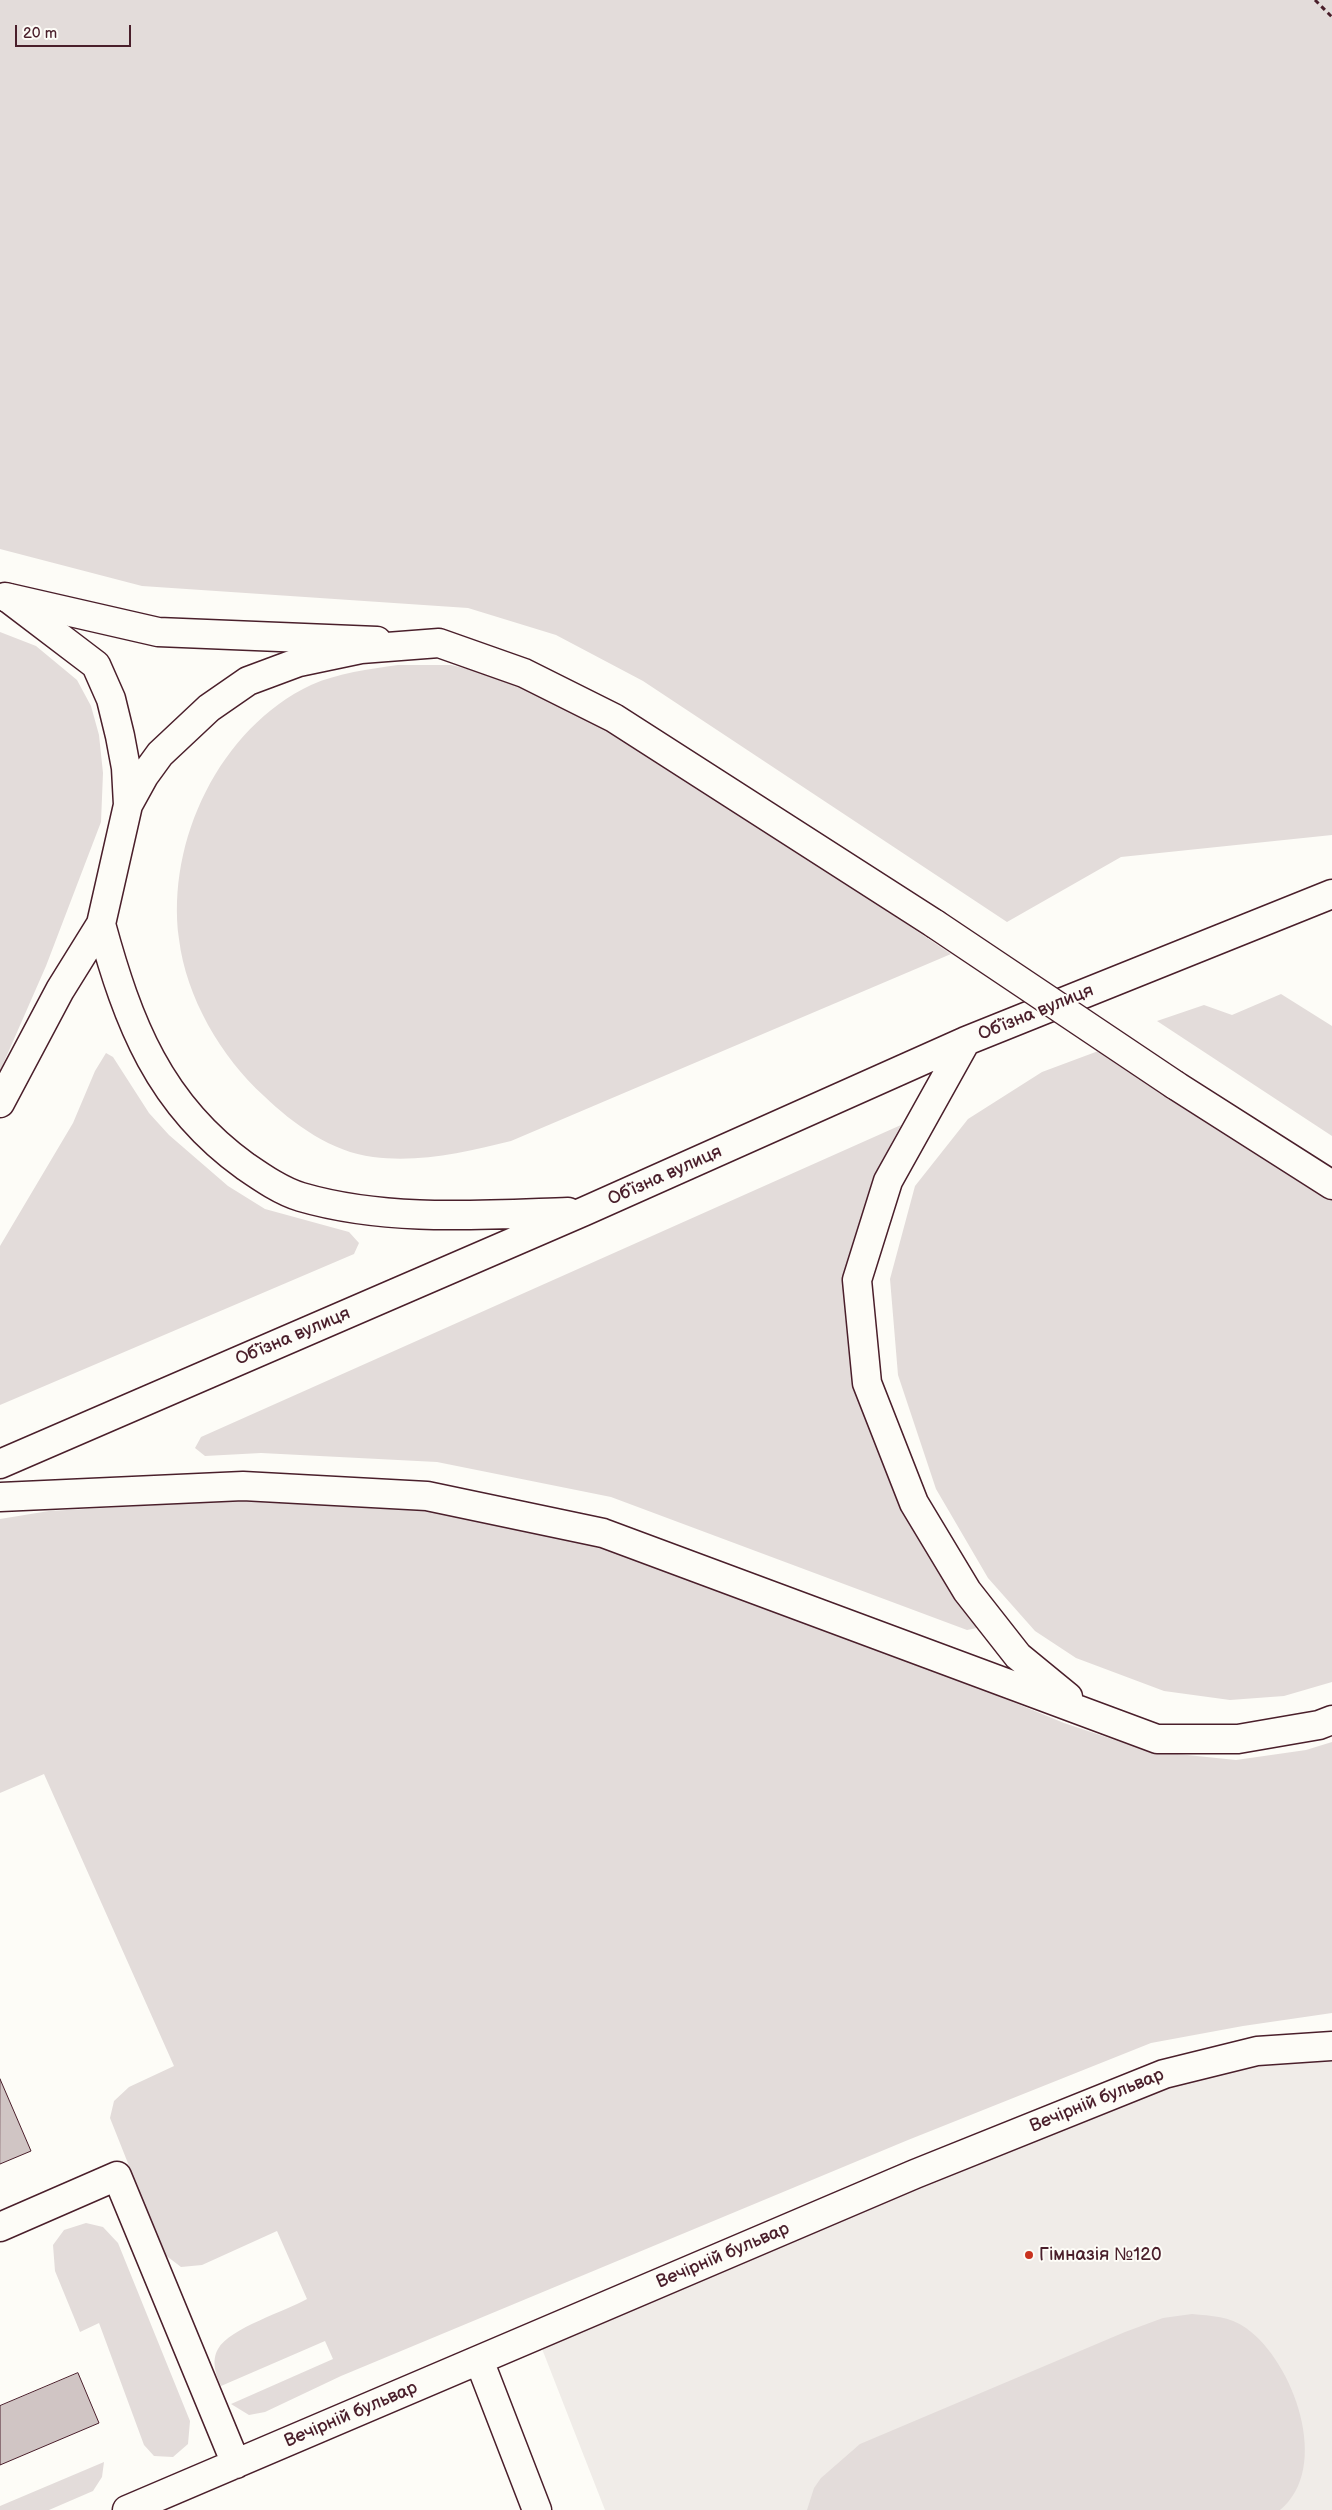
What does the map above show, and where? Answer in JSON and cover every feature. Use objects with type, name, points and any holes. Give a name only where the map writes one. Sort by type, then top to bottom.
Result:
[{"type":"main road","points":[[4,596],[158,632],[439,643],[524,673],[614,718],[936,924],[1176,1085],[1332,1184]]},
{"type":"main road","points":[[0,1103],[60,990],[101,924],[128,805],[126,768],[120,736],[111,699],[96,665],[4,596]]},
{"type":"main road","points":[[128,805],[144,776],[160,754],[209,708],[248,681],[299,662],[361,649],[439,643]]},
{"type":"main road","name":"Обʼїзна вулиця","points":[[0,1464],[585,1211],[966,1041],[1332,894]]},
{"type":"main road","points":[[101,924],[116,980],[133,1024],[153,1064],[180,1107],[225,1151],[259,1176],[299,1196],[348,1208],[455,1216],[585,1211]]},
{"type":"main road","points":[[966,1041],[888,1181],[857,1280],[867,1383],[914,1503],[967,1591],[1018,1656],[1084,1710]]},
{"type":"main road","points":[[0,1497],[242,1486],[427,1496],[603,1533],[1084,1710],[1157,1739],[1238,1739],[1319,1725],[1332,1720]]},
{"type":"main road","name":"Вечірній бульвар","points":[[127,2510],[906,2178],[1164,2074],[1257,2051],[1332,2046]]},
{"type":"main road","points":[[0,2227],[117,2176],[236,2464]]},
{"type":"main road","points":[[479,2360],[537,2510]]},
{"type":"path","points":[[1315,0],[1332,17]]},
{"type":"shaded area","points":[[0,0],[1332,0],[1332,835],[1121,857],[1007,922],[643,681],[556,635],[468,608],[142,586],[0,549]]},
{"type":"shaded area","points":[[0,632],[36,646],[77,680],[91,706],[99,735],[103,773],[101,822],[46,966],[0,1071]]},
{"type":"shaded area","points":[[398,665],[451,665],[526,683],[616,729],[951,954],[511,1141],[443,1155],[408,1159],[358,1154],[328,1143],[300,1126],[264,1096],[234,1063],[208,1025],[189,983],[179,939],[177,902],[181,864],[191,827],[206,791],[226,758],[250,729],[279,704],[311,685],[343,674]]},
{"type":"shaded area","points":[[1281,994],[1332,1026],[1332,1136],[1157,1021],[1204,1005],[1232,1015]]},
{"type":"shaded area","points":[[1101,1050],[1332,1199],[1332,1682],[1284,1696],[1230,1700],[1164,1691],[1076,1658],[1035,1631],[988,1578],[936,1489],[898,1375],[890,1279],[915,1186],[968,1119],[1042,1072]]},
{"type":"shaded area","points":[[106,1053],[113,1057],[149,1113],[169,1135],[228,1186],[265,1209],[349,1232],[359,1243],[354,1254],[0,1405],[0,1246],[73,1123],[95,1071]]},
{"type":"shaded area","points":[[901,1125],[873,1178],[845,1272],[855,1387],[977,1628],[967,1630],[611,1497],[437,1462],[261,1453],[205,1456],[195,1448],[201,1437]]},
{"type":"shaded area","points":[[265,1499],[423,1509],[597,1546],[918,1663],[1064,1723],[1148,1751],[1236,1760],[1306,1750],[1332,1742],[1332,2013],[1243,2026],[1151,2043],[908,2140],[341,2376],[265,2412],[249,2415],[231,2404],[333,2359],[325,2341],[221,2386],[216,2373],[215,2358],[218,2349],[224,2341],[246,2327],[307,2299],[277,2231],[202,2265],[181,2267],[164,2254],[110,2118],[114,2101],[129,2087],[174,2066],[44,1774],[0,1793],[0,1519],[49,1511]]},
{"type":"shaded area","name":"Гімназія №120","points":[[1332,2046],[1332,2510],[605,2510],[537,2336],[1164,2074]]},
{"type":"shaded area","points":[[86,2223],[103,2227],[118,2243],[190,2421],[188,2444],[173,2457],[154,2456],[144,2445],[99,2323],[80,2332],[55,2271],[53,2245],[64,2230]]},
{"type":"shaded area","points":[[1192,2314],[1227,2319],[1246,2328],[1263,2344],[1279,2365],[1292,2389],[1305,2443],[1303,2469],[1295,2492],[1280,2510],[807,2510],[814,2488],[821,2478],[860,2444],[1125,2332],[1163,2318]]},
{"type":"shaded area","points":[[104,2462],[102,2477],[93,2491],[49,2510],[0,2510],[0,2506]]},
{"type":"building","points":[[0,2079],[31,2151],[0,2164]]},
{"type":"building","points":[[78,2373],[99,2423],[0,2465],[0,2406]]},
{"type":"place","name":"Гімназія №120","points":[[1029,2255]]}]
